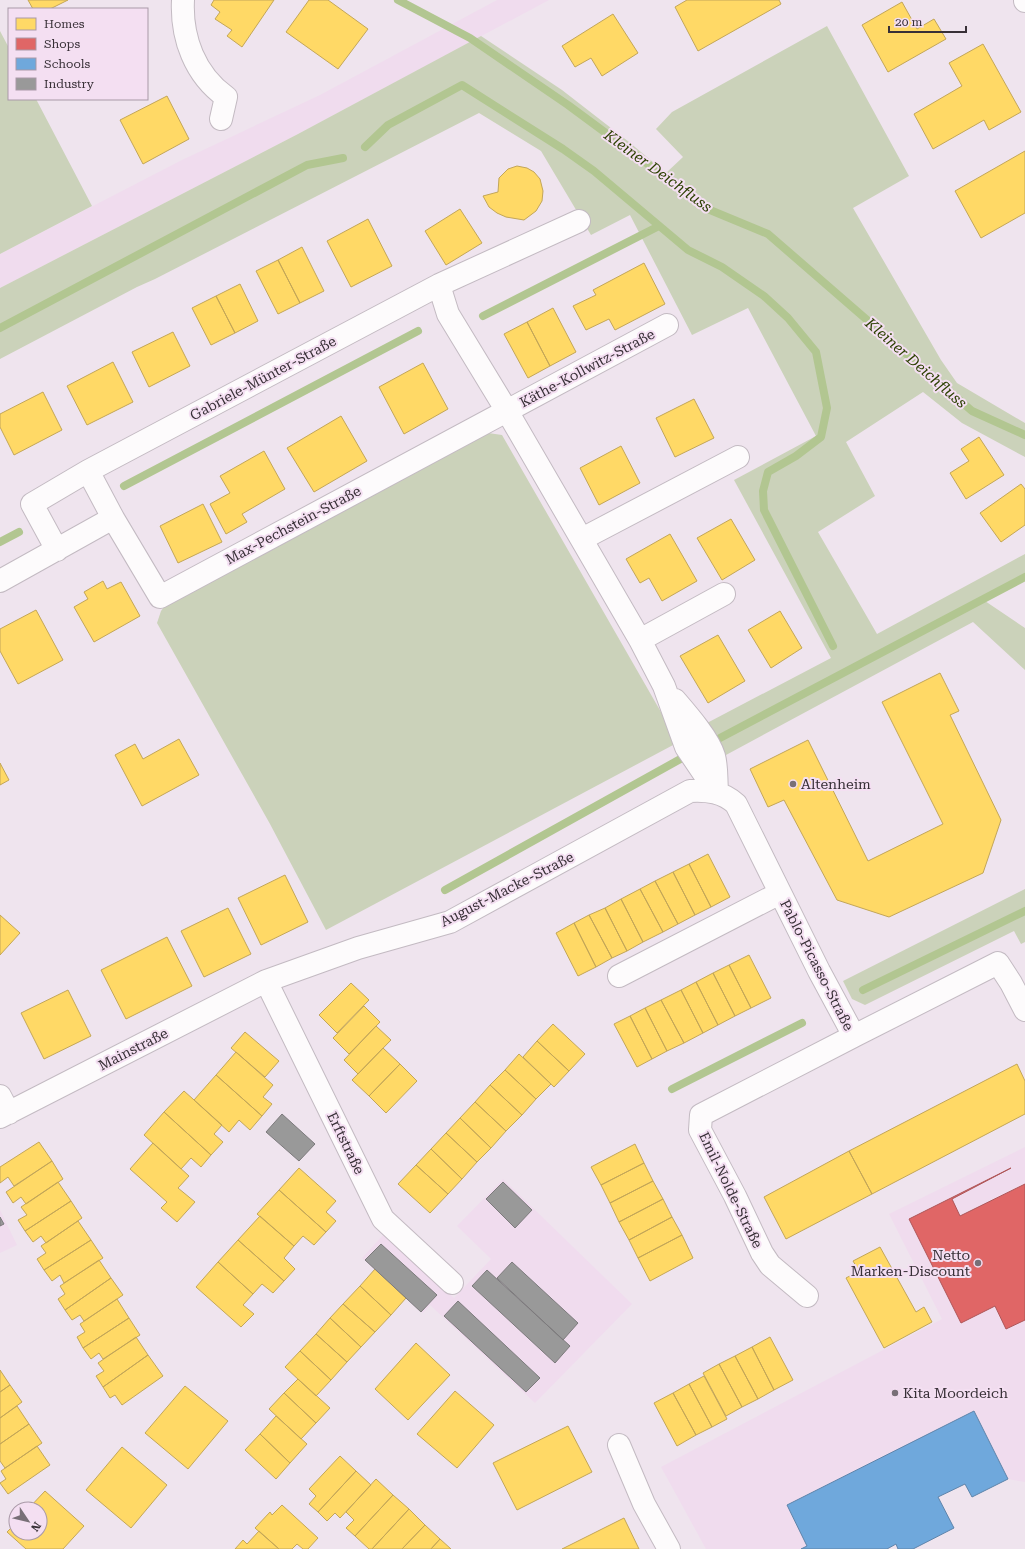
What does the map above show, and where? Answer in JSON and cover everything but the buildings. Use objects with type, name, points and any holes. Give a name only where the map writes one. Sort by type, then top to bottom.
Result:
[{"type":"street","points":[[183,0],[182,14],[194,61],[210,83],[226,97],[221,119]]},
{"type":"street","points":[[439,285],[579,221]]},
{"type":"street","name":"Käthe-Kollwitz-Straße","points":[[439,285],[448,314],[507,411],[640,640],[664,686],[686,746],[717,793]]},
{"type":"street","name":"Gabriele-Münter-Straße","points":[[56,550],[32,504],[88,472],[439,285]]},
{"type":"street","name":"Käthe-Kollwitz-Straße","points":[[507,411],[667,325]]},
{"type":"street","name":"Max-Pechstein-Straße","points":[[113,518],[160,596],[507,411]]},
{"type":"street","points":[[582,540],[738,457]]},
{"type":"street","points":[[0,581],[113,518],[88,472]]},
{"type":"street","points":[[640,640],[724,594]]},
{"type":"street","name":"August-Macke-Straße","points":[[266,982],[358,948],[450,922],[690,791],[717,793]]},
{"type":"street","name":"Pablo-Picasso-Straße","points":[[717,793],[728,797],[736,804],[854,1036],[998,962],[1025,1010]]},
{"type":"street","name":"Pablo-Picasso-Straße","points":[[619,976],[780,893]]},
{"type":"street","name":"Mainstraße","points":[[3,1108],[266,982]]},
{"type":"street","name":"Erftstraße","points":[[266,982],[383,1219],[452,1283]]},
{"type":"street","name":"Emil-Nolde-Straße","points":[[807,1296],[770,1265],[766,1259],[700,1130],[701,1115],[854,1036]]},
{"type":"street","points":[[619,1445],[644,1504],[669,1549]]},
{"type":"shaded area","points":[[497,0],[549,0],[298,134],[0,288],[0,254],[182,160],[320,95]]},
{"type":"shaded area","name":"Kita Moordeich","points":[[1025,1147],[1025,1482],[1008,1479],[972,1497],[965,1484],[938,1497],[954,1528],[913,1549],[898,1549],[896,1545],[887,1549],[706,1549],[661,1467],[942,1319],[889,1214]]},
{"type":"shaded area","points":[[503,1179],[632,1304],[535,1403],[430,1305],[423,1313],[362,1258],[384,1234],[454,1298],[491,1259],[457,1226]]},
{"type":"shaded area","points":[[0,1210],[17,1245],[0,1253]]},
{"type":"green space","points":[[827,26],[909,176],[853,208],[941,360],[957,383],[1025,423],[1025,457],[962,423],[923,392],[846,442],[875,496],[818,532],[877,634],[1025,554],[1025,580],[985,601],[1025,628],[1025,670],[973,622],[726,755],[707,723],[831,658],[734,480],[816,436],[748,308],[692,335],[630,215],[591,235],[541,151],[479,113],[137,287],[0,359],[0,288],[298,134],[481,36],[562,90],[666,173],[683,157],[656,129],[672,112]]},
{"type":"green space","points":[[0,31],[8,46],[8,100],[37,100],[92,206],[0,254]]},
{"type":"green space","points":[[488,433],[502,435],[665,719],[675,744],[326,930],[270,824],[157,623],[161,611],[169,600]]},
{"type":"green space","points":[[1025,889],[1025,942],[1021,944],[1014,931],[865,1005],[852,999],[843,981]]},
{"type":"waterway","name":"Kleiner Deichfluss","points":[[398,0],[470,38],[568,105],[710,210],[768,234],[972,411],[1025,435]]},
{"type":"waterway","points":[[365,147],[388,125],[462,85],[563,149],[594,171],[688,250],[722,267],[764,296],[788,318],[816,352],[827,408],[821,437],[796,456],[768,472],[763,491],[764,510],[833,646]]},
{"type":"waterway","points":[[0,328],[307,165],[343,158]]},
{"type":"waterway","points":[[483,316],[659,226]]},
{"type":"waterway","points":[[124,486],[418,331]]},
{"type":"waterway","points":[[0,542],[19,532]]},
{"type":"waterway","points":[[720,738],[1025,577]]},
{"type":"waterway","points":[[445,890],[684,757]]},
{"type":"waterway","points":[[863,990],[1025,911]]},
{"type":"waterway","points":[[672,1089],[802,1023]]},
{"type":"place","name":"Altenheim","points":[[793,784]]},
{"type":"place","name":"Netto Marken-Discount","points":[[978,1263]]},
{"type":"place","name":"Kita Moordeich","points":[[895,1393]]}]
